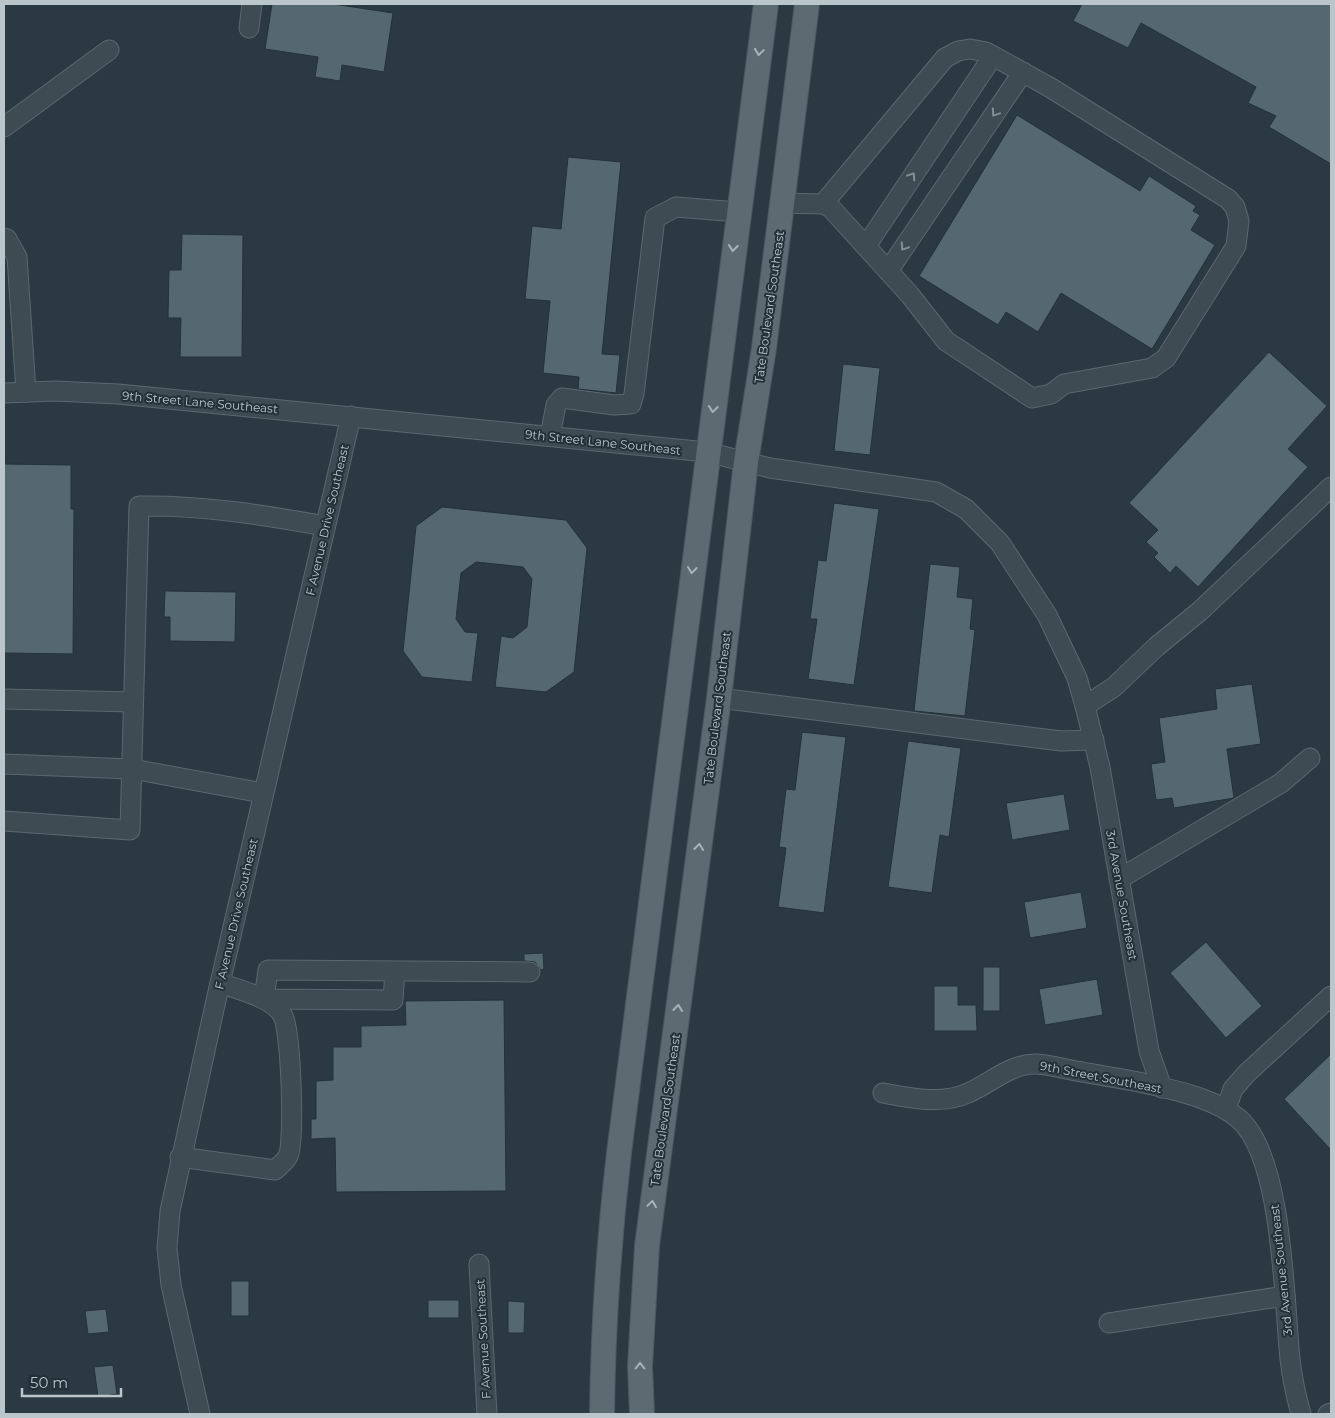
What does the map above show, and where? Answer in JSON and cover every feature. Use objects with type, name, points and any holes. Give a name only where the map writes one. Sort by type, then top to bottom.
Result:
[{"type":"main road","points":[[602,1414],[602,1330],[608,1242],[707,452],[766,4]]},
{"type":"main road","name":"Tate Boulevard Southeast","points":[[642,1414],[640,1366],[647,1246],[719,698],[746,462],[764,348],[807,4]]},
{"type":"street","points":[[249,28],[252,4]]},
{"type":"street","points":[[782,203],[822,204],[830,208],[910,294],[946,341],[1032,398],[1051,394],[1064,384],[1152,368],[1166,358],[1236,246],[1239,221],[1235,207],[1228,198],[1206,183],[1023,72],[993,56],[970,49],[958,50],[945,58],[822,204]]},
{"type":"street","points":[[4,127],[109,50]]},
{"type":"street","points":[[866,246],[993,56]]},
{"type":"street","points":[[888,271],[1023,72]]},
{"type":"street","points":[[550,436],[556,405],[562,398],[614,405],[631,404],[634,394],[655,218],[676,206],[738,212]]},
{"type":"street","points":[[4,238],[7,239],[16,257],[26,392]]},
{"type":"street","name":"9th Street Lane Southeast","points":[[4,393],[55,391],[118,394],[707,452],[746,462],[809,474],[923,488],[953,500],[966,509],[1000,542],[1028,584],[1060,640],[1077,678],[1085,704]]},
{"type":"street","name":"F Avenue Drive Southeast","points":[[200,1414],[168,1267],[168,1224],[180,1157],[351,416]]},
{"type":"street","points":[[1085,704],[1114,687],[1156,647],[1200,612],[1331,487]]},
{"type":"street","points":[[4,821],[130,830],[139,506],[171,506],[252,514],[325,526]]},
{"type":"street","points":[[4,698],[134,702]]},
{"type":"street","points":[[719,698],[1045,740],[1094,740]]},
{"type":"street","name":"3rd Avenue Southeast","points":[[1085,704],[1094,740],[1149,1051],[1162,1088]]},
{"type":"street","points":[[1119,878],[1142,867],[1281,783],[1310,758]]},
{"type":"street","points":[[4,764],[132,769],[263,793]]},
{"type":"street","points":[[264,999],[268,970],[530,972]]},
{"type":"street","points":[[220,983],[264,999],[393,1000],[395,971]]},
{"type":"street","points":[[1226,1110],[1233,1089],[1331,996]]},
{"type":"street","points":[[180,1157],[275,1170],[288,1156],[290,1133],[289,1041],[283,1015],[264,999]]},
{"type":"street","name":"9th Street Southeast","points":[[883,1093],[913,1098],[954,1097],[967,1094],[1016,1067],[1037,1064],[1124,1078],[1162,1088],[1226,1110]]},
{"type":"street","name":"3rd Avenue Southeast","points":[[1226,1110],[1240,1120],[1252,1133],[1266,1173],[1277,1222],[1290,1360],[1301,1414]]},
{"type":"street","name":"F Avenue Southeast","points":[[479,1264],[487,1414]]},
{"type":"street","points":[[1109,1323],[1285,1296]]},
{"type":"building","points":[[272,4],[333,4],[393,13],[384,72],[342,65],[340,81],[315,77],[318,57],[265,49]]},
{"type":"building","points":[[1082,4],[1331,4],[1331,164],[1269,127],[1276,116],[1248,103],[1256,87],[1141,23],[1128,48],[1073,21]]},
{"type":"building","points":[[1017,115],[1140,191],[1149,176],[1196,206],[1193,211],[1200,215],[1191,230],[1215,245],[1152,349],[1061,293],[1038,332],[1006,312],[998,325],[919,276]]},
{"type":"building","points":[[568,157],[621,162],[602,354],[620,355],[616,393],[578,389],[579,377],[543,373],[550,301],[525,299],[532,226],[561,229]]},
{"type":"building","points":[[182,234],[243,235],[242,357],[180,357],[181,318],[168,318],[169,270],[181,270]]},
{"type":"building","points":[[1269,352],[1327,406],[1288,449],[1308,467],[1198,587],[1176,566],[1170,573],[1154,557],[1158,553],[1146,542],[1158,530],[1129,503]]},
{"type":"building","points":[[843,364],[880,368],[870,455],[834,451]]},
{"type":"building","points":[[4,464],[71,465],[71,509],[74,509],[73,654],[4,653]]},
{"type":"building","points":[[834,503],[879,509],[854,685],[808,679],[817,619],[810,619],[818,560],[826,561]]},
{"type":"building","points":[[442,507],[566,520],[587,548],[574,672],[546,692],[495,687],[501,636],[513,638],[527,627],[532,579],[523,567],[476,562],[461,573],[456,619],[465,632],[478,633],[472,682],[422,677],[403,651],[416,526]]},
{"type":"building","points":[[930,564],[960,567],[957,597],[973,599],[970,629],[975,630],[965,716],[914,711]]},
{"type":"building","points":[[165,591],[236,592],[235,642],[170,641],[170,617],[164,617]]},
{"type":"building","points":[[1252,684],[1261,744],[1227,749],[1234,798],[1174,808],[1172,798],[1156,800],[1151,764],[1165,762],[1159,718],[1217,709],[1215,689]]},
{"type":"building","points":[[802,732],[846,737],[824,913],[778,907],[786,848],[779,847],[786,789],[795,790]]},
{"type":"building","points":[[908,741],[961,748],[949,837],[940,835],[932,893],[888,887]]},
{"type":"building","points":[[1064,794],[1070,830],[1012,840],[1006,803]]},
{"type":"building","points":[[1081,892],[1087,928],[1030,938],[1024,902]]},
{"type":"building","points":[[1206,942],[1262,1006],[1226,1038],[1170,973]]},
{"type":"building","points":[[543,953],[544,969],[541,970],[535,962],[524,961],[524,954]]},
{"type":"building","points":[[983,967],[1000,967],[1000,1011],[983,1011]]},
{"type":"building","points":[[1097,979],[1103,1015],[1045,1025],[1039,989]]},
{"type":"building","points":[[934,986],[958,986],[958,1005],[976,1005],[977,1031],[934,1031]]},
{"type":"building","points":[[504,1000],[506,1191],[336,1192],[335,1138],[311,1139],[311,1119],[316,1119],[316,1081],[333,1080],[333,1047],[361,1047],[361,1026],[406,1025],[405,1001]]},
{"type":"building","points":[[1331,1054],[1331,1150],[1284,1099]]},
{"type":"building","points":[[231,1281],[249,1281],[249,1316],[231,1316]]},
{"type":"building","points":[[428,1300],[459,1300],[459,1318],[428,1318]]},
{"type":"building","points":[[508,1301],[525,1302],[524,1333],[508,1333]]},
{"type":"building","points":[[106,1309],[109,1332],[88,1334],[85,1311]]},
{"type":"building","points":[[113,1365],[117,1394],[98,1397],[94,1367]]}]
